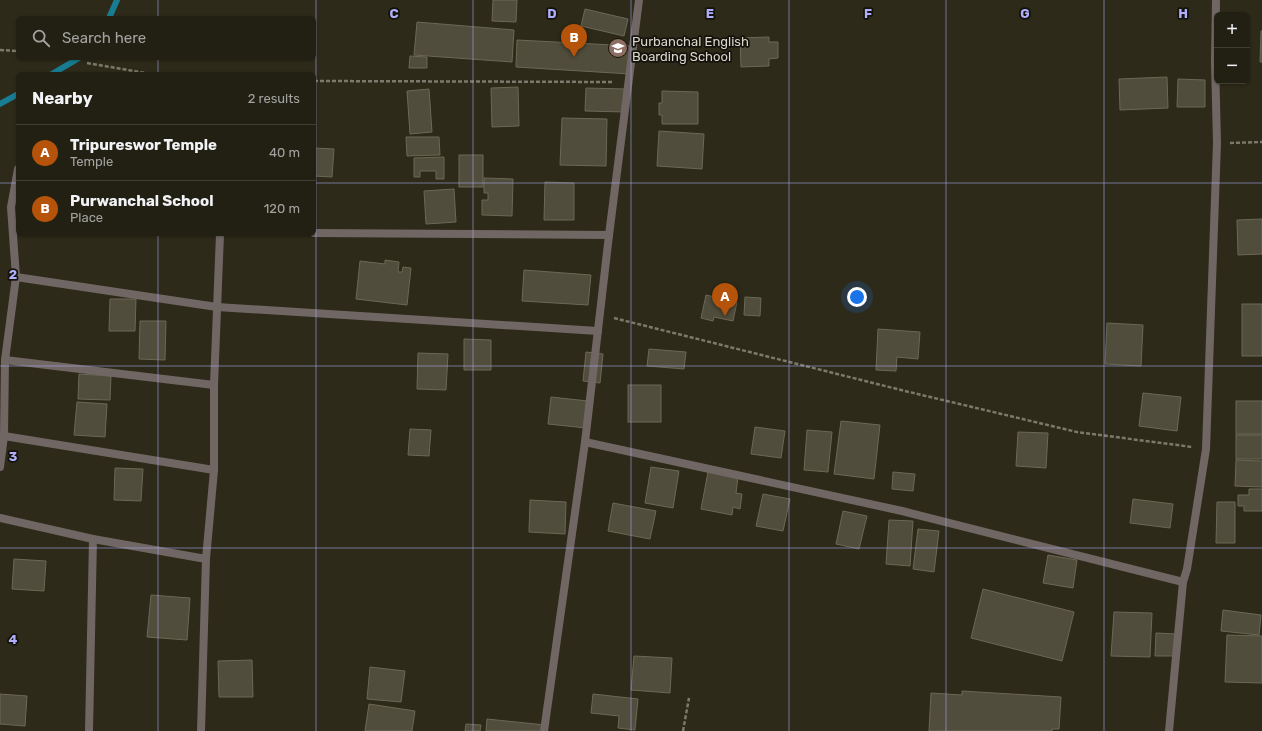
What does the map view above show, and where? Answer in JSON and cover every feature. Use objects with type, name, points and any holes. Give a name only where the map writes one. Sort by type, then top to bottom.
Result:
[{"type":"street","points":[[544,731],[585,442],[609,235],[640,0]]},
{"type":"street","points":[[1169,731],[1183,582],[1187,569],[1206,449],[1217,143],[1215,62],[1216,0]]},
{"type":"street","points":[[0,467],[4,436],[5,360],[16,277],[14,208],[16,188]]},
{"type":"street","points":[[316,233],[609,235]]},
{"type":"street","points":[[201,731],[206,559],[214,470],[214,385],[220,236]]},
{"type":"street","points":[[16,277],[217,307],[598,331]]},
{"type":"street","points":[[5,360],[214,385]]},
{"type":"street","points":[[4,436],[214,470]]},
{"type":"street","points":[[585,442],[902,511],[1183,582]]},
{"type":"street","points":[[0,518],[93,539],[206,559]]},
{"type":"street","points":[[89,731],[93,539]]},
{"type":"path","points":[[0,50],[16,51]]},
{"type":"path","points":[[87,63],[139,72]]},
{"type":"path","points":[[316,81],[629,83]]},
{"type":"path","points":[[1217,143],[1262,142]]},
{"type":"path","points":[[600,315],[1076,432],[1206,449]]},
{"type":"path","points":[[683,731],[689,698]]},
{"type":"building","points":[[493,0],[517,0],[516,22],[492,21]]},
{"type":"building","points":[[585,9],[628,19],[624,36],[581,26]]},
{"type":"building","points":[[417,22],[514,30],[512,62],[414,55]]},
{"type":"building","points":[[1261,31],[1262,62],[1260,62]]},
{"type":"building","points":[[769,37],[769,42],[778,42],[778,58],[769,59],[769,66],[741,67],[740,38]]},
{"type":"building","points":[[517,40],[632,46],[630,74],[516,67]]},
{"type":"building","points":[[410,56],[427,57],[427,68],[409,68]]},
{"type":"building","points":[[1167,77],[1168,108],[1120,110],[1119,79]]},
{"type":"building","points":[[1178,79],[1205,80],[1205,107],[1177,107]]},
{"type":"building","points":[[518,87],[519,126],[492,127],[491,88]]},
{"type":"building","points":[[586,88],[626,89],[625,112],[585,111]]},
{"type":"building","points":[[429,89],[432,132],[410,134],[407,91]]},
{"type":"building","points":[[662,91],[698,92],[698,124],[662,124],[662,115],[659,115],[659,103],[662,103]]},
{"type":"building","points":[[562,118],[607,119],[606,166],[560,165]]},
{"type":"building","points":[[659,131],[704,134],[702,169],[657,166]]},
{"type":"building","points":[[406,137],[439,137],[440,155],[407,156]]},
{"type":"building","points":[[316,148],[334,149],[332,177],[316,176]]},
{"type":"building","points":[[459,155],[483,155],[483,187],[459,187]]},
{"type":"building","points":[[444,157],[444,179],[436,179],[436,171],[420,171],[420,177],[414,177],[414,158]]},
{"type":"building","points":[[484,178],[513,179],[512,216],[482,215],[482,200],[488,200],[488,193],[484,193]]},
{"type":"building","points":[[545,182],[574,183],[574,220],[544,220]]},
{"type":"building","points":[[454,189],[456,222],[426,224],[424,191]]},
{"type":"building","points":[[1262,219],[1262,254],[1238,255],[1237,220]]},
{"type":"building","points":[[385,260],[399,262],[398,272],[402,272],[403,267],[411,268],[407,305],[356,299],[360,261],[385,264]]},
{"type":"building","points":[[524,270],[591,275],[588,305],[522,301]]},
{"type":"building","points":[[706,295],[737,302],[733,321],[714,317],[713,321],[701,318]]},
{"type":"building","points":[[745,297],[761,298],[760,316],[744,315]]},
{"type":"building","points":[[110,299],[136,299],[135,331],[109,331]]},
{"type":"building","points":[[1242,304],[1262,304],[1262,356],[1242,356]]},
{"type":"building","points":[[140,321],[166,321],[165,360],[139,359]]},
{"type":"building","points":[[1107,323],[1143,325],[1141,366],[1105,364]]},
{"type":"building","points":[[878,329],[920,332],[918,359],[897,357],[896,371],[876,370]]},
{"type":"building","points":[[464,339],[491,340],[491,370],[464,370]]},
{"type":"building","points":[[649,349],[686,352],[684,369],[647,366]]},
{"type":"building","points":[[586,352],[603,354],[600,383],[583,381]]},
{"type":"building","points":[[418,353],[448,354],[446,390],[417,389]]},
{"type":"building","points":[[79,374],[111,376],[110,400],[78,399]]},
{"type":"building","points":[[628,385],[661,385],[661,422],[628,422]]},
{"type":"building","points":[[1143,393],[1181,397],[1177,431],[1139,426]]},
{"type":"building","points":[[551,397],[588,401],[586,428],[548,424]]},
{"type":"building","points":[[1236,401],[1262,401],[1262,434],[1236,434]]},
{"type":"building","points":[[77,402],[107,404],[105,437],[74,435]]},
{"type":"building","points":[[841,421],[880,425],[874,479],[834,474]]},
{"type":"building","points":[[755,427],[785,431],[781,458],[751,454]]},
{"type":"building","points":[[410,429],[431,430],[429,456],[408,455]]},
{"type":"building","points":[[807,430],[832,432],[828,472],[804,470]]},
{"type":"building","points":[[1018,432],[1048,433],[1046,468],[1016,466]]},
{"type":"building","points":[[1236,435],[1262,435],[1262,459],[1236,459]]},
{"type":"building","points":[[1236,460],[1262,461],[1262,487],[1235,486]]},
{"type":"building","points":[[651,467],[679,471],[673,508],[645,503]]},
{"type":"building","points":[[115,468],[143,469],[141,501],[114,500]]},
{"type":"building","points":[[708,472],[738,477],[736,493],[742,494],[740,509],[733,507],[732,515],[701,509]]},
{"type":"building","points":[[893,472],[915,474],[913,491],[892,489]]},
{"type":"building","points":[[1249,489],[1262,489],[1262,511],[1244,511],[1244,506],[1238,506],[1238,495],[1249,495]]},
{"type":"building","points":[[763,494],[790,499],[783,531],[756,526]]},
{"type":"building","points":[[1133,499],[1173,504],[1170,528],[1130,523]]},
{"type":"building","points":[[530,500],[566,502],[565,534],[529,532]]},
{"type":"building","points":[[1217,502],[1235,502],[1235,543],[1216,543]]},
{"type":"building","points":[[613,503],[656,511],[650,539],[608,531]]},
{"type":"building","points":[[843,511],[867,516],[859,549],[836,544]]},
{"type":"building","points":[[889,520],[913,521],[910,566],[886,564]]},
{"type":"building","points":[[918,529],[939,531],[934,572],[913,569]]},
{"type":"building","points":[[1048,555],[1077,560],[1073,588],[1043,583]]},
{"type":"building","points":[[14,559],[46,561],[44,591],[12,589]]},
{"type":"building","points":[[983,589],[1074,612],[1062,661],[971,638]]},
{"type":"building","points":[[151,595],[190,598],[187,640],[147,637]]},
{"type":"building","points":[[1223,610],[1261,615],[1259,635],[1221,631]]},
{"type":"building","points":[[1114,612],[1152,613],[1150,657],[1111,656]]},
{"type":"building","points":[[1156,633],[1177,634],[1176,656],[1155,656]]},
{"type":"building","points":[[1227,635],[1262,636],[1262,683],[1225,682]]},
{"type":"building","points":[[634,656],[672,658],[670,693],[631,690]]},
{"type":"building","points":[[252,660],[253,697],[219,697],[218,661]]},
{"type":"building","points":[[370,667],[405,671],[401,702],[367,699]]},
{"type":"building","points":[[962,691],[1061,697],[1059,729],[1052,729],[1052,731],[929,731],[931,693],[962,695]]},
{"type":"building","points":[[0,694],[27,696],[25,726],[0,724]]},
{"type":"building","points":[[593,694],[638,699],[635,730],[618,728],[619,716],[591,713]]},
{"type":"building","points":[[369,704],[415,711],[412,731],[365,731]]},
{"type":"building","points":[[487,719],[545,725],[544,731],[486,731]]},
{"type":"building","points":[[466,724],[481,725],[480,731],[465,731]]},
{"type":"waterway","points":[[110,16],[117,0]]},
{"type":"waterway","points":[[55,72],[76,60]]},
{"type":"waterway","points":[[0,104],[16,95]]},
{"type":"place","name":"Purbanchal English Boarding School","points":[[618,48]]},
{"type":"place","name":"Purwanchal School","points":[[574,57]]},
{"type":"place","name":"Tripureswor Temple","points":[[725,316]]}]
